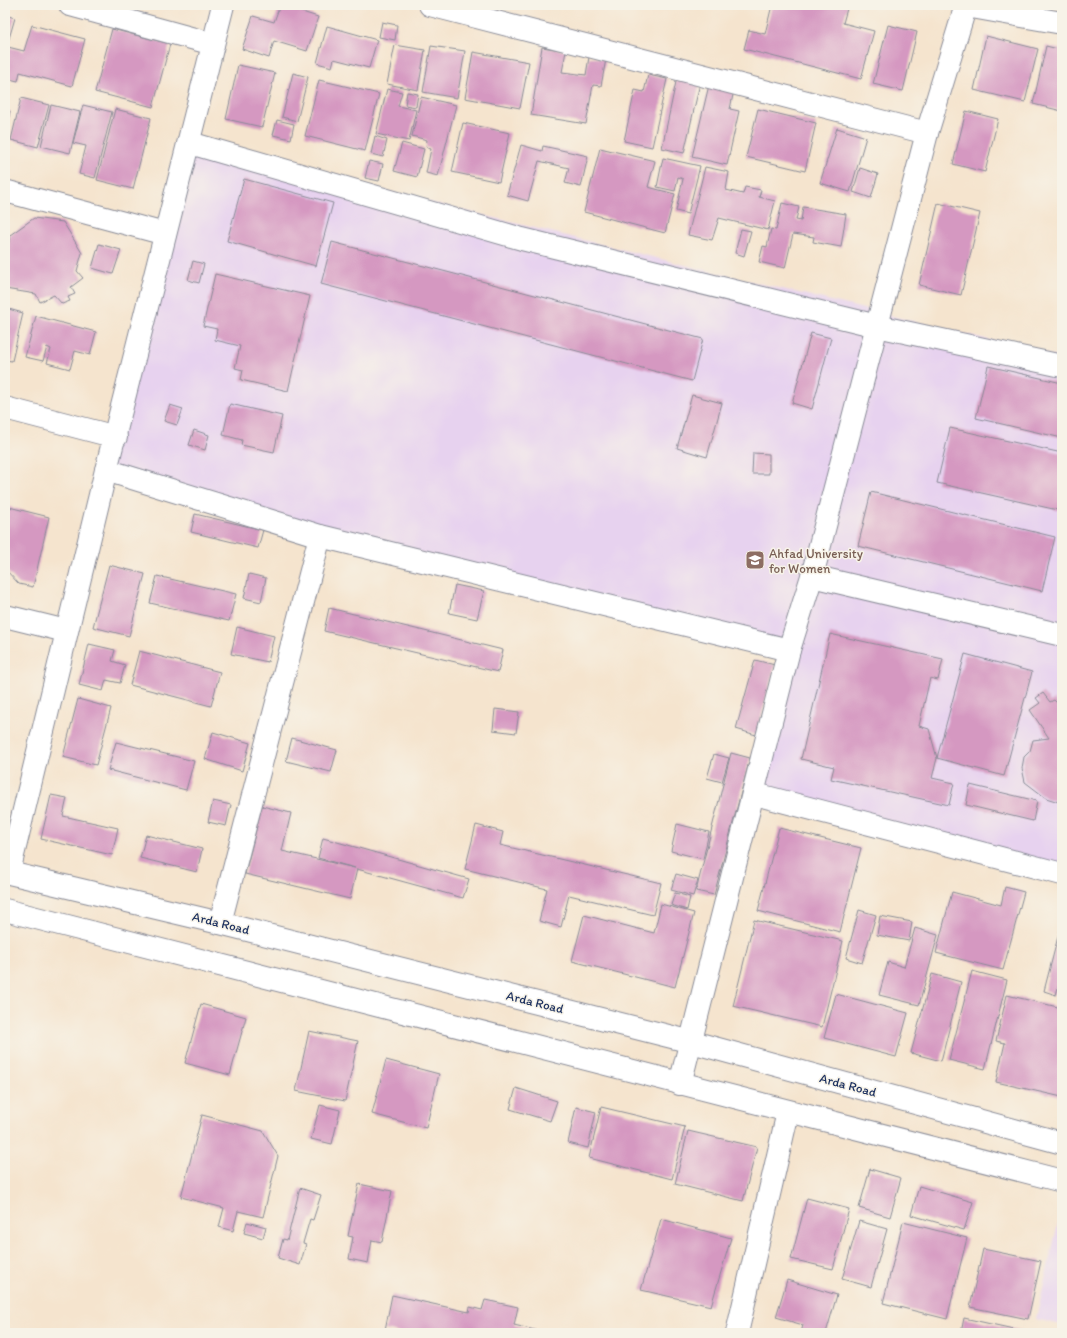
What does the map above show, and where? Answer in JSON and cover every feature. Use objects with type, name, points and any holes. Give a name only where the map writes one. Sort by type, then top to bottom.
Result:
[{"type":"street","points":[[70,5],[213,44]]},
{"type":"street","points":[[7,872],[106,470],[116,437],[165,234],[190,143],[223,5]]},
{"type":"street","points":[[430,5],[927,133]]},
{"type":"street","points":[[680,1084],[692,1042],[789,650],[812,576],[927,133],[966,5],[1062,23]]},
{"type":"street","points":[[190,143],[522,239],[877,326],[1062,366]]},
{"type":"street","points":[[5,191],[165,234]]},
{"type":"street","points":[[5,408],[116,437]]},
{"type":"street","points":[[106,470],[320,536],[789,650]]},
{"type":"street","points":[[220,922],[320,536]]},
{"type":"street","points":[[812,576],[1062,635]]},
{"type":"street","points":[[5,616],[66,632]]},
{"type":"street","points":[[754,794],[1062,874]]},
{"type":"street","name":"Arda Road","points":[[7,872],[220,922],[692,1042],[1062,1143]]},
{"type":"street","points":[[5,910],[788,1112],[1062,1181]]},
{"type":"street","points":[[737,1333],[788,1112]]},
{"type":"shaded area","name":"Ahfad University for Women","points":[[190,143],[1062,358],[1062,872],[755,794],[789,650],[106,470]]},
{"type":"shaded area","points":[[1058,1223],[1062,1224],[1062,1325],[1036,1319]]},
{"type":"building","points":[[280,5],[318,17],[307,51],[274,41],[269,58],[242,49],[253,16],[274,22]]},
{"type":"building","points":[[772,5],[848,5],[843,23],[874,31],[861,79],[744,49],[749,30],[765,34]]},
{"type":"building","points":[[5,15],[15,18],[5,52]]},
{"type":"building","points":[[382,22],[397,25],[395,40],[379,37]]},
{"type":"building","points":[[32,25],[85,39],[72,86],[20,72],[18,81],[5,78],[5,59],[8,47],[24,51]]},
{"type":"building","points":[[888,25],[917,32],[903,91],[873,84]]},
{"type":"building","points":[[327,26],[377,40],[369,68],[334,59],[332,67],[317,63]]},
{"type":"building","points":[[112,29],[170,44],[153,107],[95,92]]},
{"type":"building","points":[[986,36],[1038,49],[1025,102],[974,90]]},
{"type":"building","points":[[395,45],[425,50],[418,90],[387,84]]},
{"type":"building","points":[[431,46],[465,51],[457,98],[423,92]]},
{"type":"building","points":[[1046,46],[1062,50],[1062,111],[1033,104]]},
{"type":"building","points":[[542,47],[566,51],[562,72],[586,75],[589,57],[606,59],[601,86],[593,85],[586,124],[531,115]]},
{"type":"building","points":[[473,52],[529,62],[520,108],[465,98]]},
{"type":"building","points":[[238,65],[275,73],[262,127],[226,119]]},
{"type":"building","points":[[293,73],[308,77],[297,121],[282,117]]},
{"type":"building","points":[[648,75],[667,79],[652,147],[624,141],[635,90],[644,92]]},
{"type":"building","points":[[677,77],[700,83],[684,153],[662,148]]},
{"type":"building","points":[[319,80],[379,94],[365,151],[305,136]]},
{"type":"building","points":[[709,85],[734,90],[730,109],[739,111],[727,165],[692,157]]},
{"type":"building","points":[[387,89],[402,92],[398,106],[416,110],[409,141],[376,134]]},
{"type":"building","points":[[407,92],[418,94],[416,107],[405,105]]},
{"type":"building","points":[[421,97],[456,105],[438,176],[426,173],[431,149],[426,147],[427,140],[412,136]]},
{"type":"building","points":[[21,98],[49,105],[38,147],[11,140]]},
{"type":"building","points":[[51,105],[80,112],[70,153],[41,146]]},
{"type":"building","points":[[83,105],[112,112],[95,178],[79,174],[86,146],[73,143]]},
{"type":"building","points":[[5,109],[10,111],[6,130],[5,130]]},
{"type":"building","points":[[115,109],[151,118],[133,189],[97,180]]},
{"type":"building","points":[[758,109],[816,123],[805,171],[746,157]]},
{"type":"building","points":[[966,111],[998,119],[985,172],[953,164]]},
{"type":"building","points":[[277,120],[294,124],[291,139],[273,135]]},
{"type":"building","points":[[463,123],[510,133],[499,182],[452,172]]},
{"type":"building","points":[[837,128],[866,137],[850,192],[820,183]]},
{"type":"building","points":[[375,136],[387,140],[383,157],[371,154]]},
{"type":"building","points":[[402,143],[424,149],[417,177],[394,171]]},
{"type":"building","points":[[521,145],[542,151],[543,146],[588,156],[581,187],[565,183],[569,168],[539,161],[528,201],[507,195]]},
{"type":"building","points":[[600,148],[655,161],[648,187],[675,194],[665,233],[584,212]]},
{"type":"building","points":[[663,158],[700,166],[688,214],[676,211],[683,179],[678,177],[675,191],[657,187]]},
{"type":"building","points":[[369,161],[383,164],[379,181],[365,178]]},
{"type":"building","points":[[705,167],[729,172],[726,190],[743,194],[745,187],[761,190],[759,197],[775,201],[768,230],[719,218],[712,240],[688,235]]},
{"type":"building","points":[[860,168],[878,174],[871,198],[853,192]]},
{"type":"building","points":[[244,179],[333,203],[316,266],[227,241]]},
{"type":"building","points":[[782,203],[799,207],[796,220],[801,221],[803,207],[846,214],[841,247],[813,242],[814,237],[793,234],[785,268],[759,262],[763,246],[767,247],[771,229],[776,230]]},
{"type":"building","points":[[938,203],[980,213],[961,295],[919,285]]},
{"type":"building","points":[[34,218],[63,222],[82,253],[77,271],[83,278],[71,287],[75,294],[68,297],[70,301],[62,304],[54,295],[40,302],[36,294],[5,289],[5,266],[10,235]]},
{"type":"building","points":[[741,229],[751,231],[744,256],[735,253]]},
{"type":"building","points":[[332,242],[703,339],[692,381],[321,284]]},
{"type":"building","points":[[99,244],[121,250],[113,274],[92,268]]},
{"type":"building","points":[[193,261],[204,264],[199,283],[188,280]]},
{"type":"building","points":[[215,274],[310,296],[288,391],[241,380],[243,370],[235,368],[240,346],[215,340],[217,329],[203,326]]},
{"type":"building","points":[[5,308],[23,313],[12,361],[5,360]]},
{"type":"building","points":[[36,316],[96,332],[90,355],[75,351],[70,369],[47,363],[51,349],[47,347],[43,361],[25,357]]},
{"type":"building","points":[[811,333],[831,338],[812,409],[792,403]]},
{"type":"building","points":[[988,366],[1062,383],[1062,438],[976,418]]},
{"type":"building","points":[[692,395],[722,403],[707,457],[677,448]]},
{"type":"building","points":[[230,404],[282,416],[274,452],[241,445],[242,440],[223,435]]},
{"type":"building","points":[[170,405],[183,409],[177,425],[164,421]]},
{"type":"building","points":[[950,428],[1062,453],[1062,511],[937,483]]},
{"type":"building","points":[[194,430],[209,435],[205,450],[189,445]]},
{"type":"building","points":[[753,453],[769,454],[769,474],[752,474]]},
{"type":"building","points":[[871,492],[1055,537],[1042,591],[858,546]]},
{"type":"building","points":[[5,506],[49,517],[33,587],[19,584],[5,569]]},
{"type":"building","points":[[195,514],[263,530],[258,548],[191,532]]},
{"type":"building","points":[[109,565],[145,574],[129,636],[93,627]]},
{"type":"building","points":[[249,574],[266,578],[261,602],[244,598]]},
{"type":"building","points":[[157,576],[236,594],[229,621],[150,603]]},
{"type":"building","points":[[455,585],[484,591],[477,619],[449,613]]},
{"type":"building","points":[[329,608],[503,650],[498,672],[324,631]]},
{"type":"building","points":[[237,627],[274,636],[268,662],[231,654]]},
{"type":"building","points":[[830,634],[943,659],[938,680],[930,678],[919,726],[929,729],[937,758],[932,778],[954,783],[949,805],[831,779],[834,767],[801,759]]},
{"type":"building","points":[[89,644],[115,650],[112,661],[125,665],[120,683],[106,680],[103,691],[79,685]]},
{"type":"building","points":[[139,651],[220,672],[211,706],[130,685]]},
{"type":"building","points":[[965,654],[1032,672],[1004,776],[937,758]]},
{"type":"building","points":[[755,660],[775,665],[756,735],[736,729]]},
{"type":"building","points":[[1043,693],[1050,702],[1054,700],[1057,703],[1062,699],[1062,803],[1046,798],[1025,782],[1022,768],[1024,757],[1030,751],[1033,740],[1049,738],[1030,710],[1040,703],[1036,698]]},
{"type":"building","points":[[78,699],[111,708],[96,765],[63,757]]},
{"type":"building","points":[[495,709],[519,712],[516,733],[493,730]]},
{"type":"building","points":[[213,732],[250,743],[242,771],[205,759]]},
{"type":"building","points":[[292,738],[337,750],[331,772],[286,761]]},
{"type":"building","points":[[116,742],[194,761],[186,790],[108,770]]},
{"type":"building","points":[[731,753],[750,758],[714,895],[696,891]]},
{"type":"building","points":[[714,754],[729,758],[722,782],[707,778]]},
{"type":"building","points":[[970,785],[1037,801],[1033,821],[966,805]]},
{"type":"building","points":[[51,795],[67,798],[63,816],[118,828],[112,855],[41,839]]},
{"type":"building","points":[[213,801],[231,805],[226,826],[208,822]]},
{"type":"building","points":[[262,806],[291,813],[282,851],[355,868],[318,858],[323,838],[469,879],[463,898],[357,869],[350,899],[245,874]]},
{"type":"building","points":[[677,824],[709,832],[703,859],[671,851]]},
{"type":"building","points":[[476,825],[503,832],[500,845],[661,883],[653,915],[569,895],[561,927],[539,921],[547,889],[465,869]]},
{"type":"building","points":[[779,828],[861,848],[840,932],[758,911]]},
{"type":"building","points":[[146,835],[202,849],[197,872],[140,858]]},
{"type":"building","points":[[676,874],[698,880],[693,896],[671,890]]},
{"type":"building","points":[[1005,887],[1024,892],[1003,970],[936,953],[952,892],[1001,905]]},
{"type":"building","points":[[675,893],[690,897],[687,910],[671,905]]},
{"type":"building","points":[[661,904],[694,913],[675,987],[572,961],[584,915],[654,933]]},
{"type":"building","points":[[859,910],[876,915],[862,963],[846,958]]},
{"type":"building","points":[[880,916],[912,922],[909,941],[877,935]]},
{"type":"building","points":[[754,920],[843,941],[822,1027],[733,1006]]},
{"type":"building","points":[[1061,925],[1062,980],[1060,980],[1056,995],[1044,991]]},
{"type":"building","points":[[915,928],[938,935],[919,1005],[879,995],[888,962],[904,967]]},
{"type":"building","points":[[972,971],[1007,980],[985,1069],[949,1060]]},
{"type":"building","points":[[932,974],[961,982],[941,1061],[911,1053]]},
{"type":"building","points":[[836,994],[908,1013],[896,1057],[824,1038]]},
{"type":"building","points":[[1007,995],[1062,1008],[1062,1097],[996,1082],[1005,1043],[996,1041]]},
{"type":"building","points":[[201,1004],[246,1017],[230,1075],[185,1063]]},
{"type":"building","points":[[309,1031],[358,1041],[345,1101],[296,1091]]},
{"type":"building","points":[[386,1060],[439,1074],[426,1128],[372,1114]]},
{"type":"building","points":[[516,1088],[557,1101],[550,1121],[510,1109]]},
{"type":"building","points":[[320,1105],[340,1110],[332,1144],[311,1139]]},
{"type":"building","points":[[576,1107],[596,1112],[588,1148],[568,1143]]},
{"type":"building","points":[[601,1107],[685,1127],[672,1179],[589,1158]]},
{"type":"building","points":[[202,1115],[263,1131],[278,1156],[263,1217],[238,1211],[233,1231],[219,1227],[224,1208],[181,1197]]},
{"type":"building","points":[[688,1131],[757,1147],[743,1201],[675,1184]]},
{"type":"building","points":[[870,1169],[901,1178],[890,1217],[859,1208]]},
{"type":"building","points":[[359,1184],[392,1191],[382,1242],[372,1240],[368,1263],[349,1259],[353,1237],[348,1236]]},
{"type":"building","points":[[919,1186],[973,1202],[964,1230],[911,1215]]},
{"type":"building","points":[[300,1188],[321,1195],[313,1220],[310,1219],[303,1243],[306,1244],[300,1265],[278,1258],[283,1239],[287,1240]]},
{"type":"building","points":[[807,1198],[849,1209],[833,1269],[791,1259]]},
{"type":"building","points":[[661,1219],[731,1238],[711,1306],[641,1290]]},
{"type":"building","points":[[859,1221],[887,1229],[871,1287],[842,1279]]},
{"type":"building","points":[[247,1222],[266,1227],[263,1238],[244,1233]]},
{"type":"building","points":[[903,1222],[967,1238],[947,1319],[883,1303]]},
{"type":"building","points":[[983,1249],[1041,1261],[1028,1319],[970,1307]]},
{"type":"building","points":[[787,1280],[837,1295],[826,1333],[801,1333],[803,1325],[776,1317]]},
{"type":"building","points":[[392,1295],[469,1312],[470,1307],[482,1310],[485,1300],[518,1307],[514,1325],[547,1333],[399,1333],[385,1330]]},
{"type":"building","points":[[964,1318],[1027,1332],[1027,1333],[961,1333]]},
{"type":"place","name":"Ahfad University for Women","points":[[755,560]]}]
